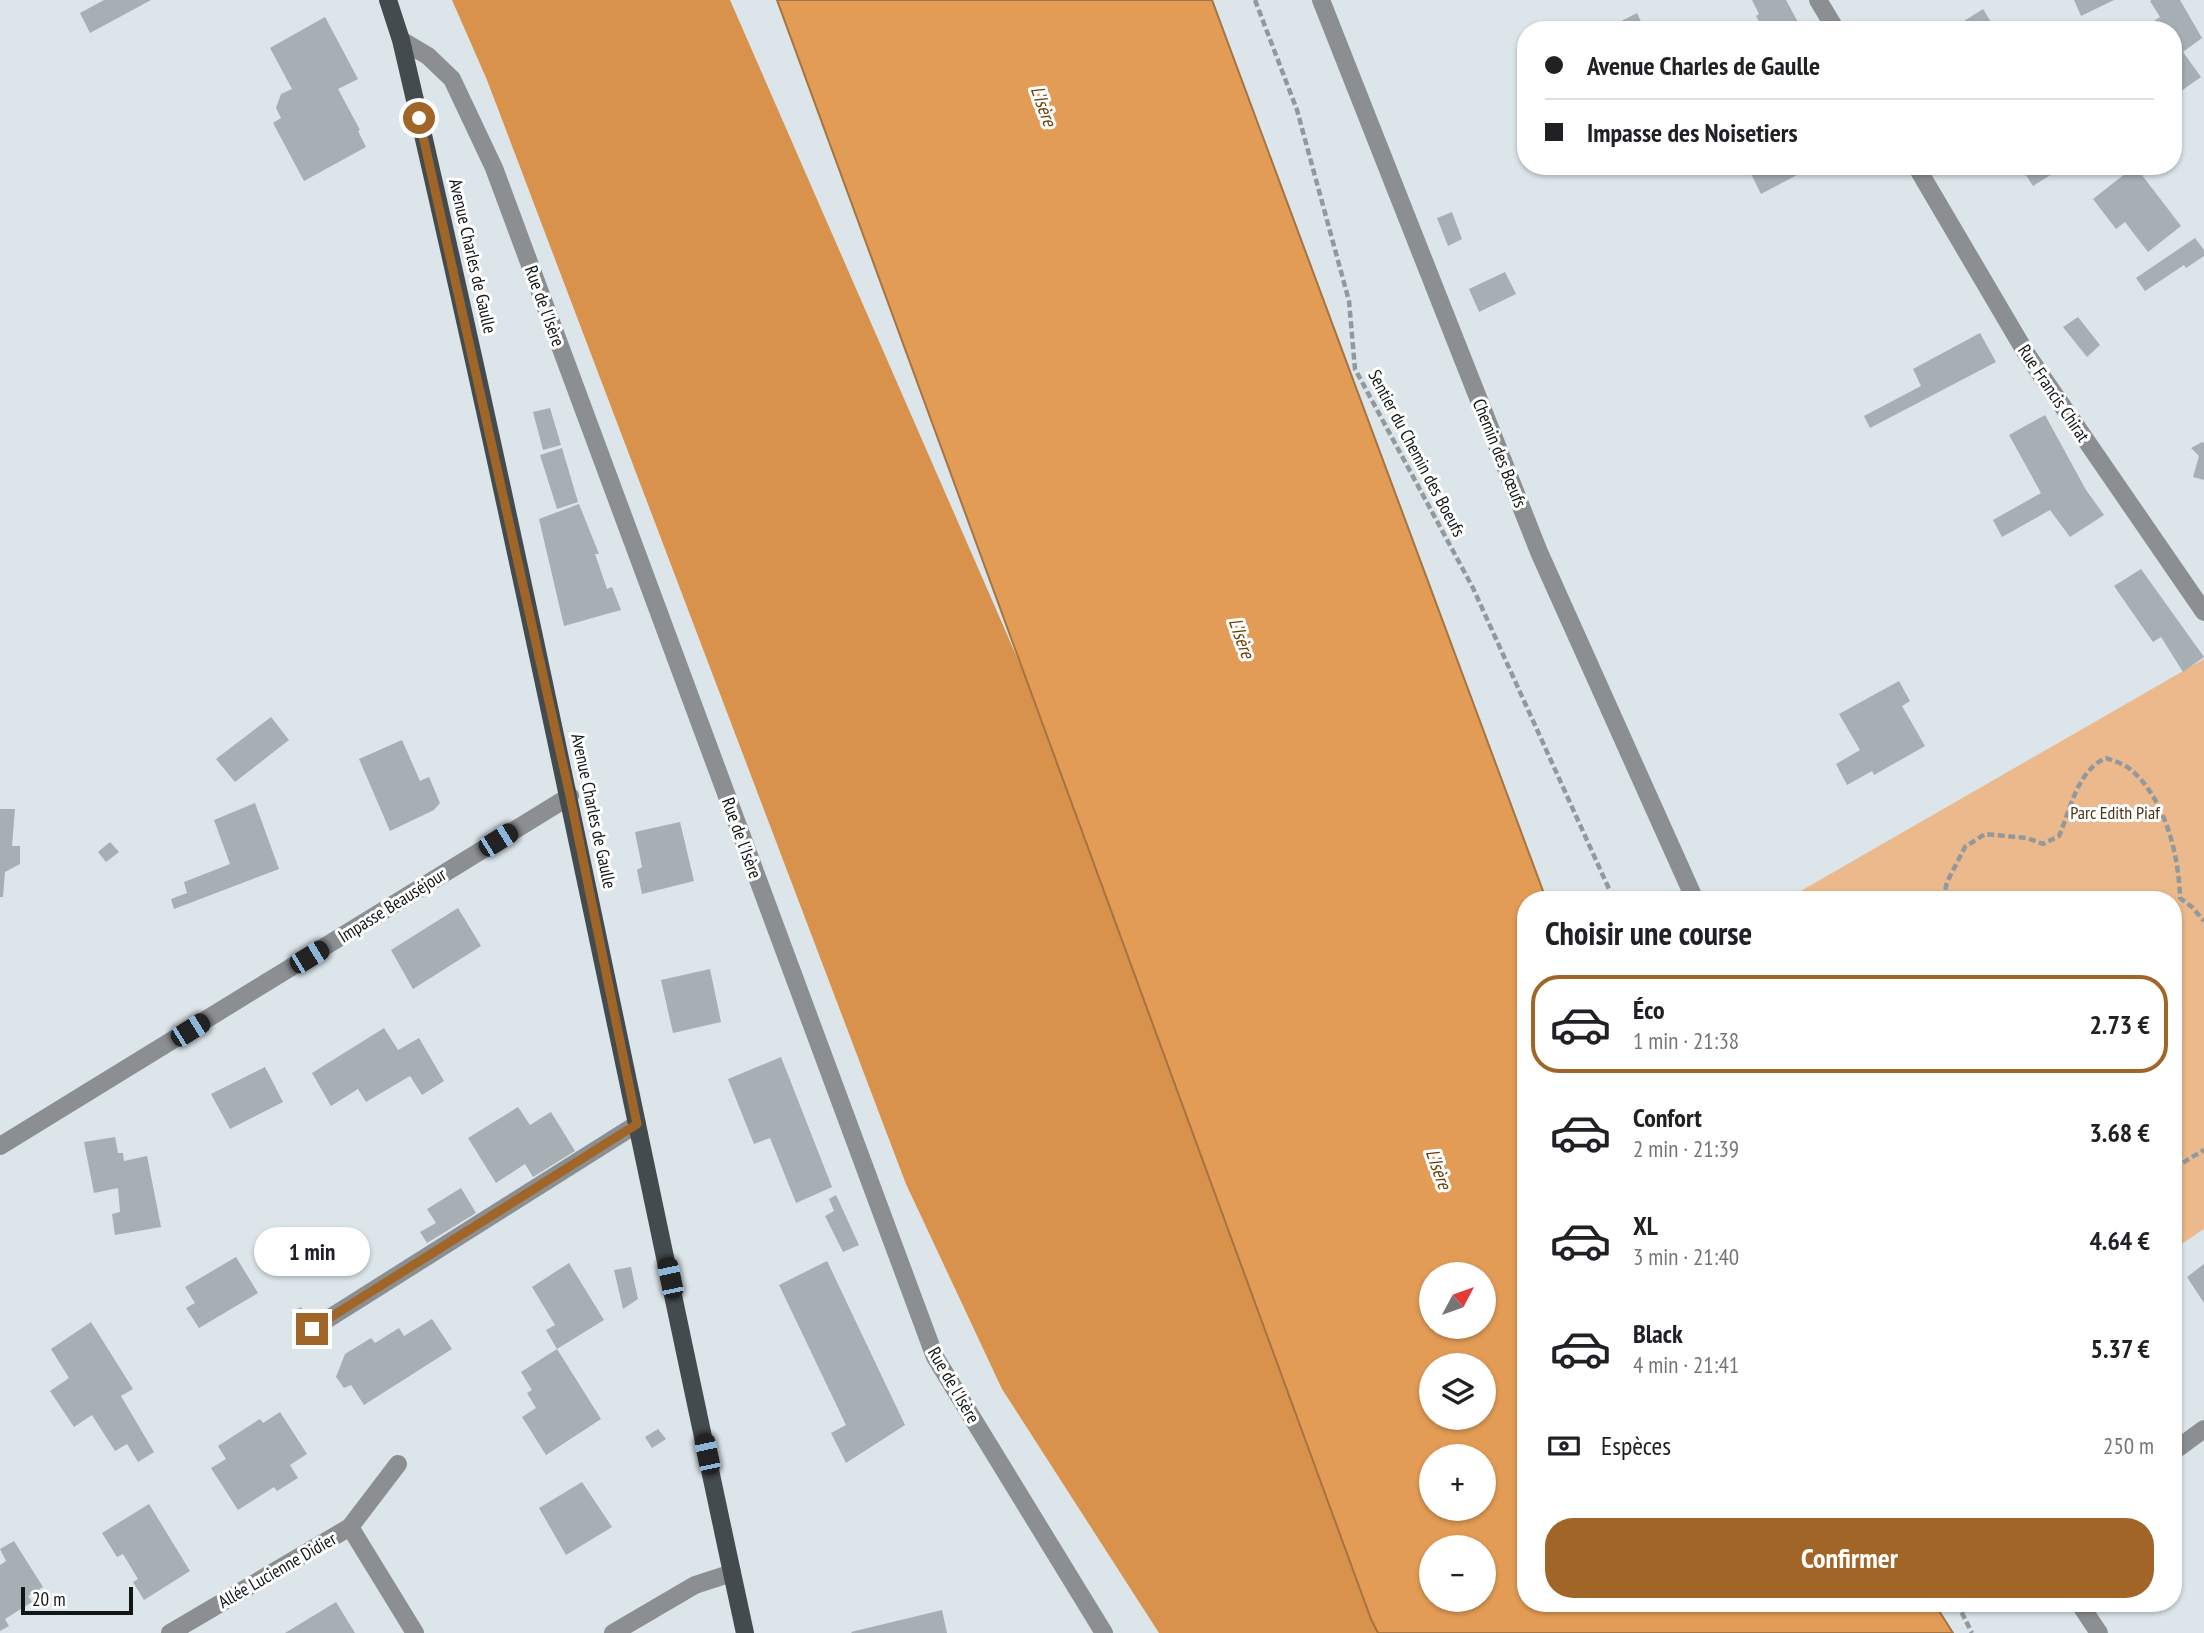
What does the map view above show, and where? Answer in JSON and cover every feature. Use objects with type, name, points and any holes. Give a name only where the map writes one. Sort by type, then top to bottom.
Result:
[{"type":"main road","name":"Avenue Charles de Gaulle","points":[[388,0],[401,40],[570,796],[745,1633]]},
{"type":"street","name":"Chemin des Bœufs","points":[[1321,0],[1539,552],[1691,891]]},
{"type":"street","points":[[1818,0],[1831,21]]},
{"type":"street","name":"Rue de l'Isère","points":[[401,40],[428,56],[452,79],[494,169],[935,1357],[1104,1633]]},
{"type":"street","name":"Rue Francis Chirat","points":[[1921,175],[2026,354],[2204,612]]},
{"type":"street","name":"Impasse Beauséjour","points":[[0,1146],[570,796]]},
{"type":"street","points":[[312,1329],[637,1124]]},
{"type":"street","points":[[2182,1445],[2204,1429]]},
{"type":"street","points":[[350,1527],[398,1464]]},
{"type":"street","name":"Allée Lucienne Didier","points":[[170,1633],[350,1527],[415,1633]]},
{"type":"street","points":[[613,1633],[695,1585],[732,1573]]},
{"type":"street","points":[[2085,1612],[2099,1633]]},
{"type":"path","name":"Sentier du Chemin des Boeufs","points":[[1255,0],[1297,110],[1349,301],[1355,369],[1473,588],[1610,891]]},
{"type":"path","points":[[1945,891],[1965,847],[1985,834],[2027,838],[2043,844],[2059,835],[2082,778],[2093,764],[2106,758],[2129,767],[2158,804],[2174,853],[2180,891]]},
{"type":"path","points":[[2182,900],[2204,921]]},
{"type":"path","points":[[2182,1163],[2204,1150]]},
{"type":"path","points":[[1962,1612],[1972,1633]]},
{"type":"green space","name":"Parc Edith Piaf","points":[[2204,659],[2204,1229],[2182,1244],[2182,891],[1801,891]]},
{"type":"shaded area","points":[[452,0],[730,0],[1419,1578],[1419,1612],[1434,1612],[1443,1633],[1159,1633],[1002,1389],[906,1184],[487,80]]},
{"type":"water","name":"L'Isère","points":[[777,0],[1212,0],[1543,891],[1517,891],[1517,1612],[1940,1612],[1953,1633],[1378,1633]]},
{"type":"building","points":[[104,0],[151,0],[90,33],[80,13]]},
{"type":"building","points":[[1752,0],[1786,0],[1797,21],[1759,21],[1756,16],[1759,14]]},
{"type":"building","points":[[2074,0],[2114,0],[2081,16]]},
{"type":"building","points":[[2180,0],[2202,38],[2183,52],[2201,77],[2182,90],[2182,21],[2154,21],[2160,17],[2150,1]]},
{"type":"building","points":[[1983,9],[1990,21],[1964,21]]},
{"type":"building","points":[[1637,13],[1641,21],[1621,21]]},
{"type":"building","points":[[325,17],[358,79],[338,89],[366,147],[304,181],[273,123],[281,118],[276,108],[281,94],[292,89],[270,48]]},
{"type":"building","points":[[1752,175],[1797,175],[1761,194]]},
{"type":"building","points":[[2026,175],[2051,175],[2033,186]]},
{"type":"building","points":[[2124,175],[2142,175],[2181,226],[2148,252],[2125,222],[2116,229],[2093,199]]},
{"type":"building","points":[[1452,212],[1462,239],[1448,246],[1437,218]]},
{"type":"building","points":[[2195,238],[2204,250],[2204,256],[2186,268],[2184,265],[2145,291],[2136,278]]},
{"type":"building","points":[[1505,272],[1516,294],[1479,312],[1469,289]]},
{"type":"building","points":[[2078,317],[2100,345],[2087,357],[2063,327]]},
{"type":"building","points":[[1980,333],[1996,362],[1870,428],[1864,416],[1921,386],[1913,369]]},
{"type":"building","points":[[550,408],[561,445],[543,450],[533,412]]},
{"type":"building","points":[[2045,415],[2086,490],[2104,515],[2070,537],[2050,510],[2002,537],[1993,520],[2041,493],[2009,435]]},
{"type":"building","points":[[2202,442],[2204,480],[2193,477],[2199,456],[2191,448]]},
{"type":"building","points":[[562,448],[578,502],[557,509],[540,455]]},
{"type":"building","points":[[579,504],[599,554],[595,554],[607,589],[612,587],[621,610],[564,626],[539,519]]},
{"type":"building","points":[[2141,569],[2204,657],[2183,672],[2161,637],[2153,642],[2114,586]]},
{"type":"building","points":[[1899,681],[1910,701],[1902,706],[1925,746],[1874,775],[1872,771],[1847,785],[1836,764],[1860,750],[1839,714]]},
{"type":"building","points":[[271,717],[289,740],[235,782],[216,759]]},
{"type":"building","points":[[402,740],[420,781],[429,777],[440,803],[434,810],[390,831],[359,759]]},
{"type":"building","points":[[255,803],[279,869],[174,909],[171,899],[187,893],[184,882],[230,864],[214,820]]},
{"type":"building","points":[[0,809],[15,809],[12,846],[20,846],[20,864],[5,872],[3,897],[0,897]]},
{"type":"building","points":[[680,822],[694,881],[642,894],[637,870],[642,867],[635,832]]},
{"type":"building","points":[[110,842],[119,852],[106,862],[98,852]]},
{"type":"building","points":[[458,908],[481,946],[413,989],[391,950]]},
{"type":"building","points":[[710,969],[721,1022],[673,1033],[661,980]]},
{"type":"building","points":[[384,1028],[398,1050],[419,1038],[444,1081],[422,1095],[410,1076],[366,1102],[358,1089],[331,1106],[312,1073]]},
{"type":"building","points":[[781,1057],[832,1187],[796,1203],[770,1138],[754,1144],[728,1079]]},
{"type":"building","points":[[265,1067],[283,1102],[230,1129],[211,1094]]},
{"type":"building","points":[[518,1107],[530,1125],[551,1112],[575,1151],[533,1177],[525,1164],[496,1183],[468,1138]]},
{"type":"building","points":[[115,1137],[118,1153],[123,1153],[124,1161],[147,1156],[161,1227],[115,1235],[112,1214],[120,1212],[118,1188],[94,1193],[84,1142]]},
{"type":"building","points":[[461,1188],[476,1213],[427,1243],[420,1232],[436,1223],[427,1209]]},
{"type":"building","points":[[836,1195],[859,1245],[843,1252],[825,1216],[834,1211],[829,1199]]},
{"type":"building","points":[[236,1257],[258,1293],[199,1328],[186,1308],[195,1303],[185,1287]]},
{"type":"building","points":[[827,1261],[905,1425],[846,1463],[831,1433],[846,1425],[779,1285]]},
{"type":"building","points":[[569,1263],[604,1320],[557,1349],[546,1330],[555,1325],[532,1287]]},
{"type":"building","points":[[2204,1264],[2204,1303],[2187,1277]]},
{"type":"building","points":[[631,1267],[638,1299],[623,1309],[614,1270]]},
{"type":"building","points":[[301,1307],[308,1318],[298,1324],[291,1312]]},
{"type":"building","points":[[432,1319],[452,1349],[364,1405],[351,1385],[344,1388],[336,1377],[345,1354],[371,1338],[375,1343],[399,1328],[404,1336]]},
{"type":"building","points":[[91,1322],[133,1389],[121,1396],[154,1452],[138,1462],[127,1444],[115,1451],[92,1415],[74,1427],[50,1391],[69,1378],[51,1349]]},
{"type":"building","points":[[557,1349],[601,1419],[546,1455],[522,1417],[536,1408],[527,1393],[532,1390],[521,1372]]},
{"type":"building","points":[[280,1412],[307,1454],[290,1465],[298,1478],[277,1491],[274,1487],[238,1510],[211,1468],[226,1459],[218,1446],[260,1419],[263,1423]]},
{"type":"building","points":[[658,1429],[666,1439],[652,1448],[645,1437]]},
{"type":"building","points":[[582,1482],[612,1527],[566,1555],[539,1508]]},
{"type":"building","points":[[149,1504],[190,1571],[144,1600],[133,1582],[138,1579],[123,1554],[117,1557],[102,1533]]},
{"type":"building","points":[[14,1541],[43,1587],[28,1596],[32,1602],[5,1619],[9,1626],[0,1631],[0,1565],[6,1561],[0,1549]]},
{"type":"building","points":[[336,1602],[355,1633],[285,1633]]},
{"type":"building","points":[[942,1610],[947,1633],[851,1632]]},
{"type":"route","points":[[312,1329],[637,1124],[570,796],[419,118]]}]
